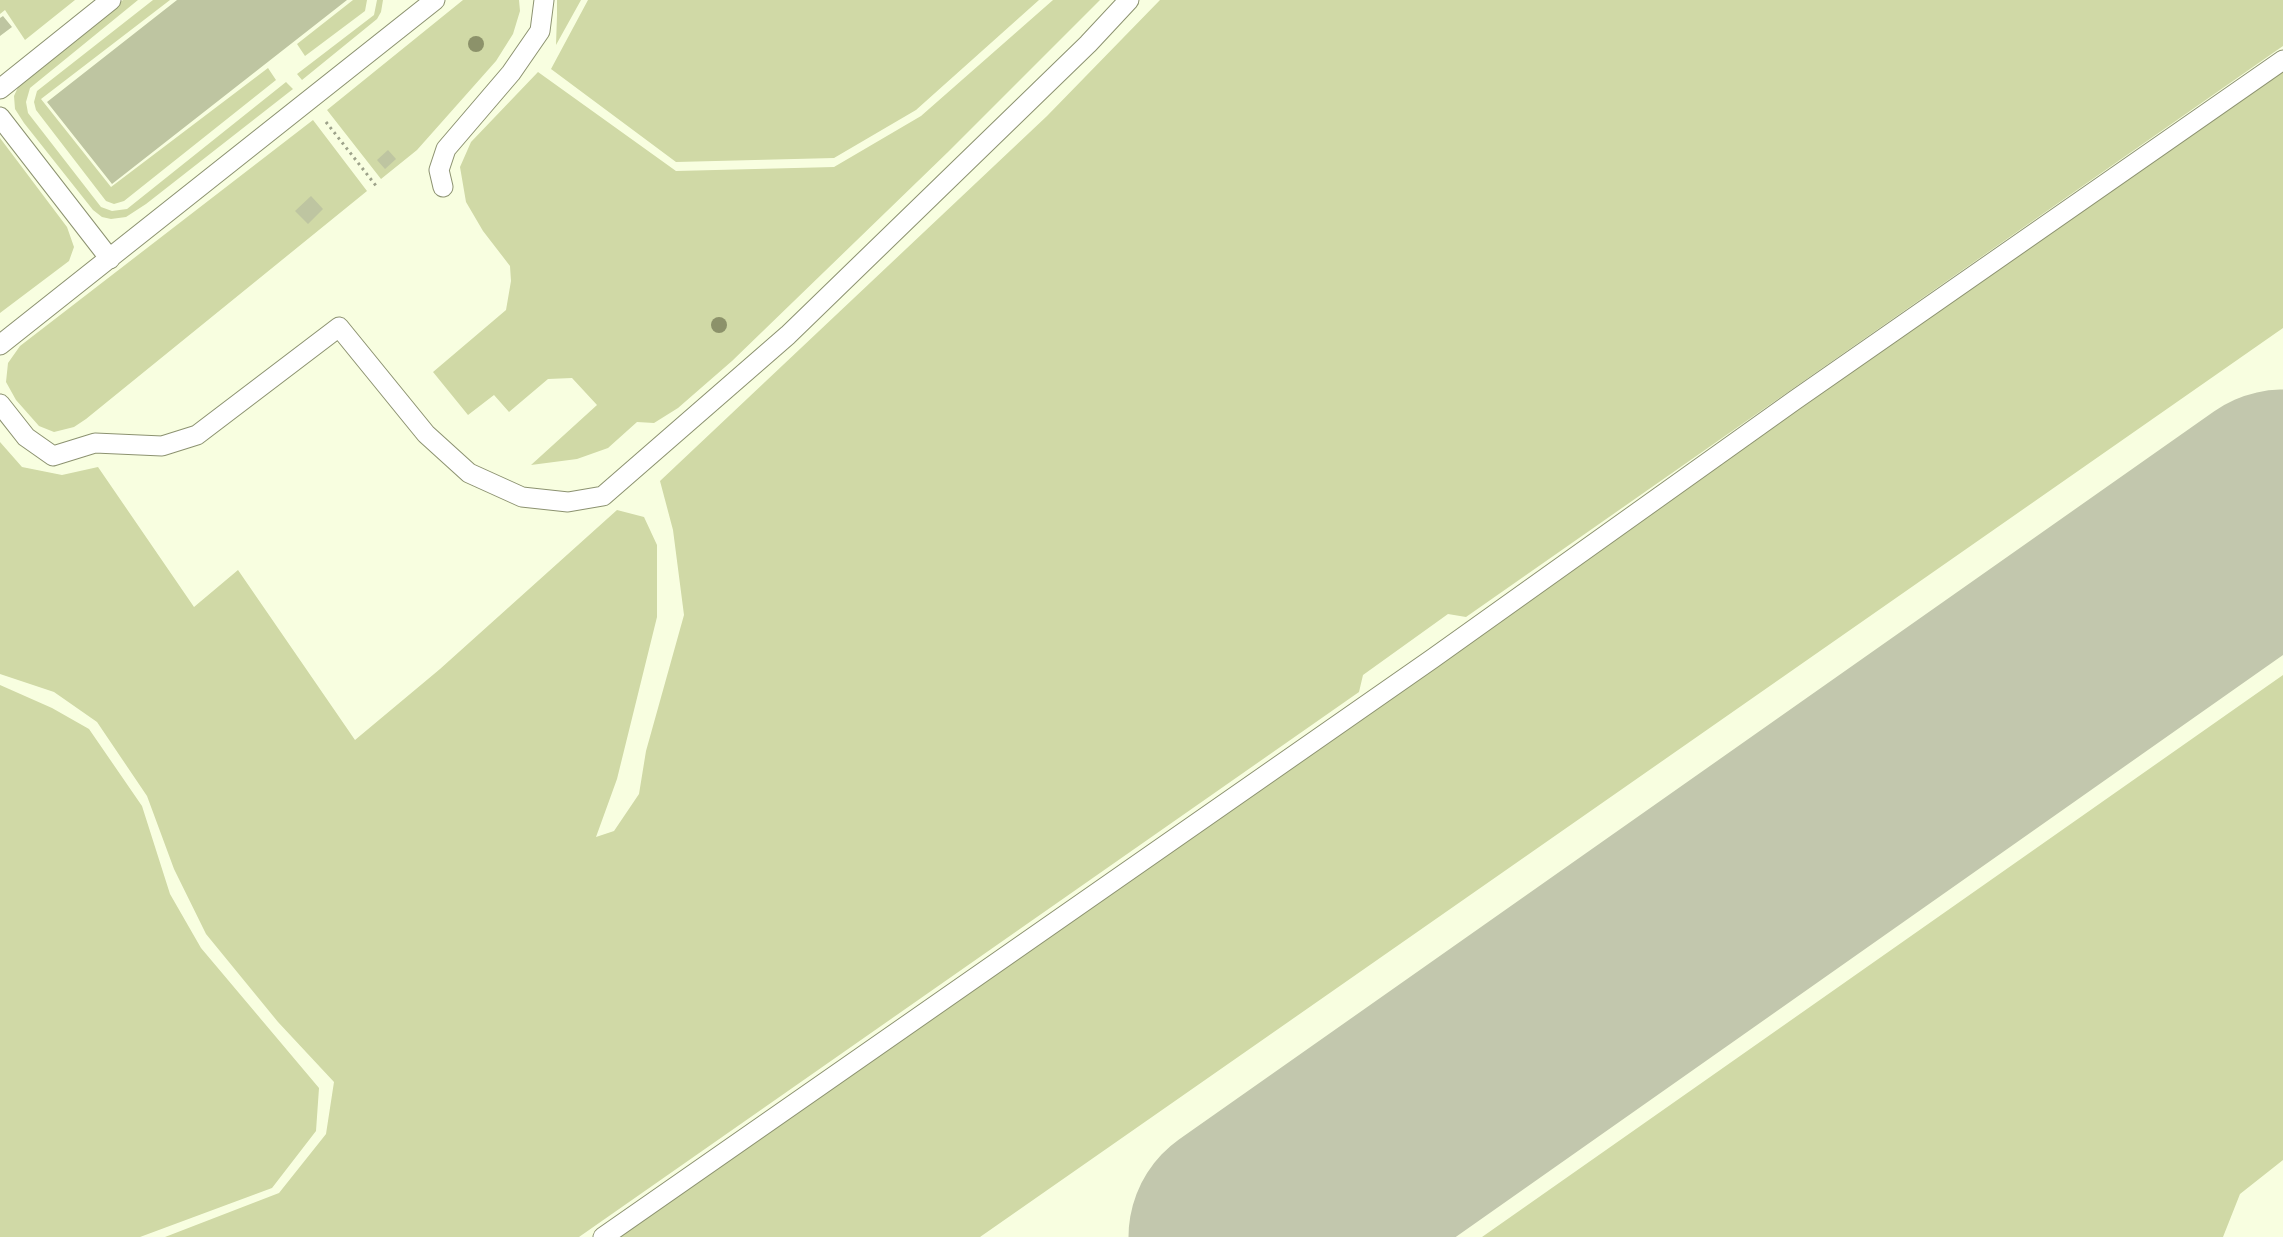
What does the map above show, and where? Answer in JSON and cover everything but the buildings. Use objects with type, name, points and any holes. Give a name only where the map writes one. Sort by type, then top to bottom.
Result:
[{"type":"lane","points":[[0,89],[111,0]]},
{"type":"lane","points":[[0,345],[435,0]]},
{"type":"lane","points":[[443,187],[439,170],[446,149],[511,73],[540,31],[544,0]]},
{"type":"lane","points":[[0,404],[26,438],[53,456],[95,443],[162,446],[197,435],[339,326],[426,434],[469,473],[522,497],[568,502],[603,496],[788,335],[1081,51],[1129,0]]},
{"type":"lane","points":[[603,1237],[2283,60]]},
{"type":"lane","points":[[0,116],[110,259]]},
{"type":"path","points":[[325,121],[377,187]]},
{"type":"green space","points":[[0,0],[75,0],[25,40],[5,10],[0,14]]},
{"type":"green space","points":[[123,0],[138,0],[30,88],[26,102],[28,113],[101,207],[112,211],[127,209],[286,82],[293,89],[146,204],[126,217],[111,219],[102,217],[93,210],[24,123],[15,109],[14,96],[19,85]]},
{"type":"green space","points":[[153,0],[170,0],[41,99],[111,187],[268,68],[276,80],[124,201],[114,204],[106,201],[36,110],[34,102],[37,91]]},
{"type":"green space","points":[[353,0],[367,0],[365,11],[305,56],[297,44]]},
{"type":"green space","points":[[377,0],[383,0],[381,12],[377,19],[302,80],[297,74],[374,15]]},
{"type":"green space","points":[[463,0],[519,0],[520,11],[513,34],[496,61],[417,150],[381,179],[327,110]]},
{"type":"green space","points":[[557,0],[581,0],[556,45],[557,15]]},
{"type":"green space","points":[[588,0],[1039,0],[916,110],[834,158],[676,162],[551,69]]},
{"type":"green space","points":[[1053,0],[1100,0],[948,152],[732,361],[678,408],[654,423],[637,422],[608,448],[577,459],[531,465],[597,405],[572,378],[548,379],[509,412],[494,395],[468,415],[433,372],[506,310],[511,281],[510,266],[483,231],[466,202],[460,167],[471,142],[538,72],[676,171],[834,167],[921,116]]},
{"type":"green space","points":[[1160,0],[2283,0],[2283,46],[1466,617],[1448,614],[1363,675],[1359,692],[579,1237],[165,1237],[279,1193],[326,1134],[334,1082],[278,1022],[206,934],[174,869],[147,796],[97,722],[54,692],[0,674],[0,442],[22,467],[62,475],[98,467],[194,607],[238,570],[355,740],[440,669],[617,510],[644,517],[657,545],[657,617],[617,779],[596,837],[614,831],[639,794],[646,751],[684,615],[673,530],[660,481],[1047,116]]},
{"type":"green space","points":[[2283,70],[2283,328],[980,1237],[619,1237]]},
{"type":"green space","points":[[313,120],[367,191],[86,419],[74,427],[54,432],[39,426],[16,400],[6,382],[8,363],[20,346]]},
{"type":"green space","points":[[0,138],[67,227],[74,247],[69,261],[0,313]]},
{"type":"green space","points":[[2283,675],[2283,1160],[2240,1194],[2223,1237],[1482,1237]]},
{"type":"green space","points":[[0,685],[52,708],[89,729],[142,806],[170,894],[201,948],[319,1088],[316,1131],[272,1188],[140,1237],[0,1237]]},
{"type":"runway","points":[[1248,1237],[2283,509]]}]
